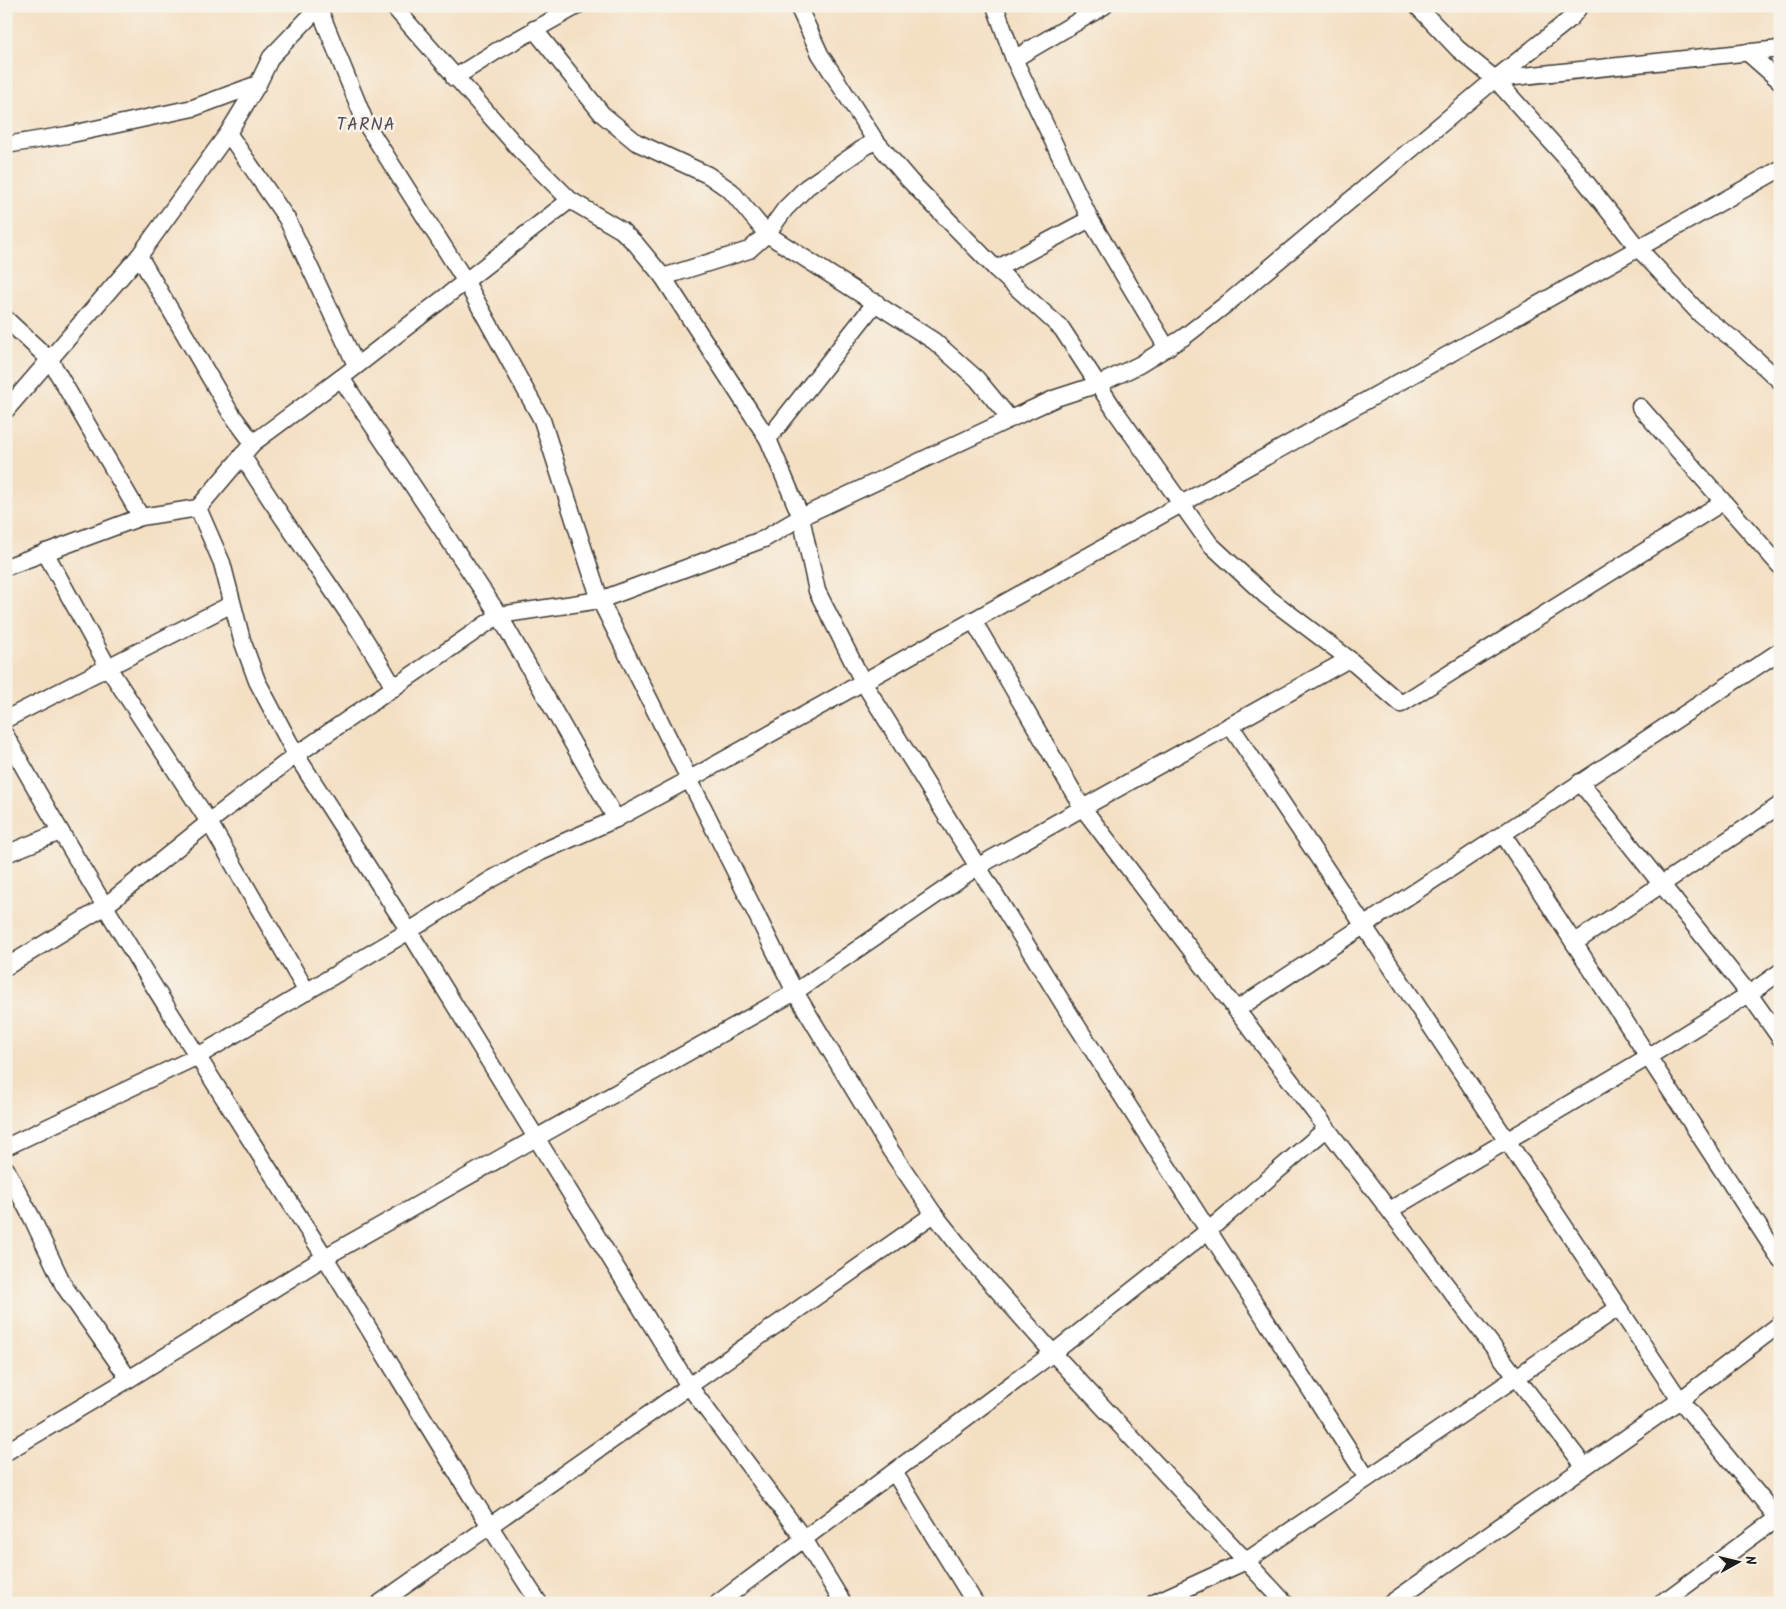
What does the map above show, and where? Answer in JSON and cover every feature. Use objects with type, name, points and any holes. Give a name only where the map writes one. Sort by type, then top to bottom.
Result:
[{"type":"street","points":[[393,6],[454,78],[520,150],[570,200],[621,230],[636,244],[663,277],[768,439],[801,516],[817,591],[863,682],[977,867],[1367,1478]]},
{"type":"street","points":[[454,78],[534,29],[577,6]]},
{"type":"street","points":[[798,6],[820,54],[876,140],[910,180],[996,269],[1062,329],[1180,504],[1210,544],[1266,596],[1349,659],[1401,704],[1723,502]]},
{"type":"street","points":[[995,6],[1014,59],[1090,219],[1167,348]]},
{"type":"street","points":[[1014,59],[1104,6]]},
{"type":"street","points":[[1417,6],[1458,49],[1495,79],[1573,166],[1638,248],[1701,315],[1737,342],[1780,381]]},
{"type":"street","points":[[6,968],[104,907],[296,755],[499,615],[600,600],[764,539],[801,516],[1010,418],[1056,398],[1099,384],[1139,365],[1167,348],[1229,302],[1495,79],[1570,19],[1580,6]]},
{"type":"street","points":[[6,410],[139,256],[228,133],[258,84],[271,57],[318,7],[366,124],[466,282],[542,420],[600,600],[688,780],[795,992],[891,1151],[934,1214],[968,1257],[1053,1353],[1285,1603]]},
{"type":"street","points":[[534,29],[602,114],[636,142],[708,175],[731,191],[767,234],[821,270],[876,302],[934,341],[977,379],[1010,418]]},
{"type":"street","points":[[1495,79],[1780,49]]},
{"type":"street","points":[[1747,52],[1780,80]]},
{"type":"street","points":[[6,145],[67,135],[193,108],[258,84]]},
{"type":"street","points":[[228,133],[287,220],[356,365]]},
{"type":"street","points":[[663,277],[735,256],[748,250],[767,234],[785,209],[807,187],[876,140]]},
{"type":"street","points":[[6,1147],[198,1056],[409,931],[492,878],[541,852],[616,819],[688,780],[1780,169]]},
{"type":"street","points":[[6,567],[141,517],[198,508],[248,449],[570,200]]},
{"type":"street","points":[[996,269],[1090,219]]},
{"type":"street","points":[[139,256],[230,412],[276,509],[368,641],[394,688]]},
{"type":"street","points":[[768,439],[876,302]]},
{"type":"street","points":[[6,319],[50,360],[141,517]]},
{"type":"street","points":[[341,378],[499,615],[616,819]]},
{"type":"street","points":[[1640,407],[1780,566]]},
{"type":"street","points":[[198,508],[222,563],[242,640],[257,681],[296,755],[409,931],[689,1386],[804,1539],[843,1603]]},
{"type":"street","points":[[45,552],[109,669],[209,822],[306,992]]},
{"type":"street","points":[[6,720],[109,669],[232,604]]},
{"type":"street","points":[[973,620],[1082,807],[1584,1466]]},
{"type":"street","points":[[1236,1010],[1780,651]]},
{"type":"street","points":[[6,1452],[130,1379],[324,1257],[795,992],[977,867],[1349,659]]},
{"type":"street","points":[[1230,725],[1680,1400],[1779,1519],[1682,1597],[1662,1603]]},
{"type":"street","points":[[6,736],[104,907],[324,1257],[489,1526],[539,1603]]},
{"type":"street","points":[[1580,782],[1749,994],[1780,1038]]},
{"type":"street","points":[[1574,943],[1780,805]]},
{"type":"street","points":[[6,854],[60,832]]},
{"type":"street","points":[[1503,834],[1648,1057],[1774,1237],[1780,1259]]},
{"type":"street","points":[[1390,1210],[1648,1057],[1749,994],[1780,972]]},
{"type":"street","points":[[718,1603],[1053,1353],[1208,1230],[1326,1129]]},
{"type":"street","points":[[6,1169],[32,1218],[64,1286],[130,1379]]},
{"type":"street","points":[[380,1603],[934,1214]]},
{"type":"street","points":[[1154,1603],[1246,1561],[1618,1308]]},
{"type":"street","points":[[1391,1603],[1680,1400],[1780,1324]]},
{"type":"street","points":[[894,1472],[975,1603]]},
{"type":"district","name":"TARNA","points":[[366,124]]}]
